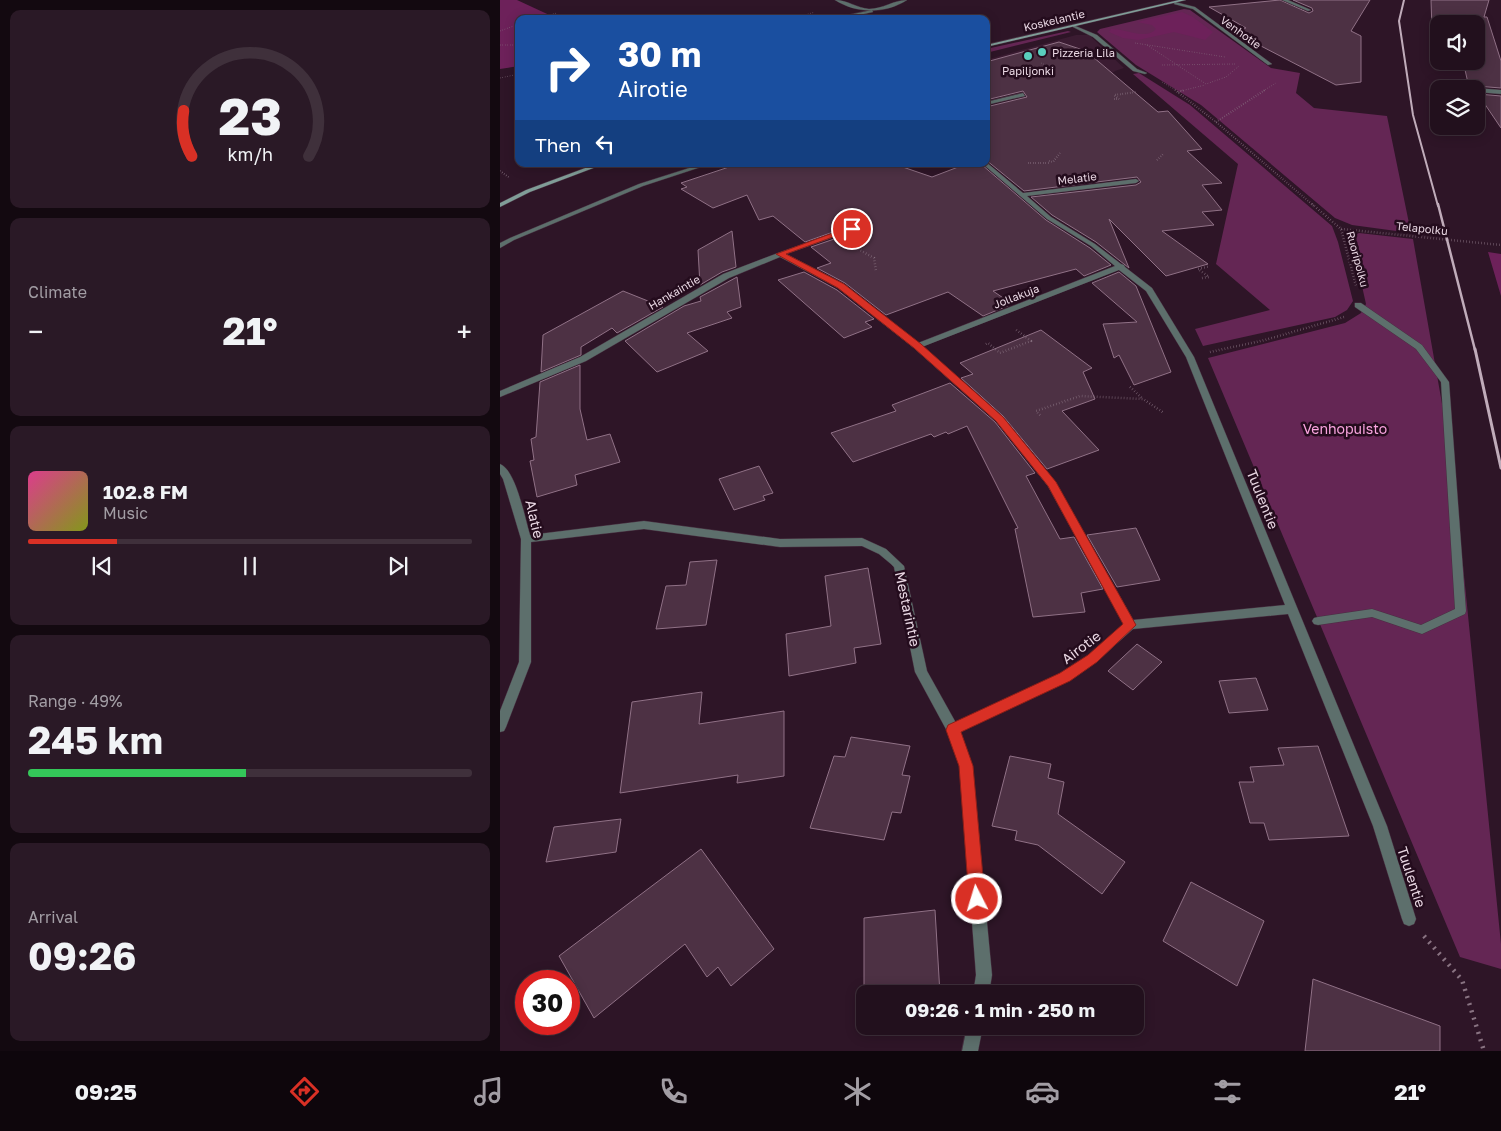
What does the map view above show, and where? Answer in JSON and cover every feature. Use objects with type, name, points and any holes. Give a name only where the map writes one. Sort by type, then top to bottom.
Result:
[{"type":"main road","name":"Koskelantie","points":[[990,45],[1184,0]]},
{"type":"main road","points":[[500,205],[528,191],[593,167]]},
{"type":"street","points":[[837,0],[861,10],[872,11]]},
{"type":"street","points":[[852,15],[889,8],[905,0]]},
{"type":"street","points":[[1284,0],[1309,10]]},
{"type":"street","name":"Venhotie","points":[[1175,3],[1194,8],[1270,64]]},
{"type":"street","points":[[1075,26],[1095,36],[1135,70],[1144,73]]},
{"type":"street","points":[[1485,91],[1501,92]]},
{"type":"street","points":[[990,103],[1023,94]]},
{"type":"street","points":[[500,246],[512,239],[641,186],[698,167]]},
{"type":"street","name":"Tuulentie","points":[[990,167],[1049,218],[1093,245],[1122,266],[1149,290],[1190,357],[1380,826],[1409,919]]},
{"type":"street","name":"Melatie","points":[[1021,194],[1136,181]]},
{"type":"street","name":"Hankaintie","points":[[500,394],[583,359],[726,276],[780,254],[866,224]]},
{"type":"street","points":[[780,254],[841,286],[917,346],[999,419],[1052,484],[1130,625],[1291,609]]},
{"type":"street","name":"Jollakuja","points":[[917,346],[1122,266]]},
{"type":"street","points":[[1318,620],[1372,613],[1422,630],[1461,611],[1445,382],[1419,347],[1358,304]]},
{"type":"street","name":"Alatie","points":[[500,467],[508,478],[526,539],[526,662],[500,727]]},
{"type":"street","name":"Mestarintie","points":[[526,539],[644,525],[780,543],[862,542],[888,554],[899,566],[921,672],[953,730],[966,766],[984,975],[982,985]]},
{"type":"street","name":"Airotie","points":[[953,730],[1065,677],[1092,659],[1130,625]]},
{"type":"street","points":[[970,1051],[973,1035]]},
{"type":"path","points":[[548,15],[557,13]]},
{"type":"path","points":[[500,31],[515,25]]},
{"type":"path","points":[[1095,36],[1250,61],[1260,56]]},
{"type":"path","points":[[1146,44],[1174,65],[1206,84]]},
{"type":"path","points":[[500,45],[515,45]]},
{"type":"path","points":[[1071,54],[1081,58]]},
{"type":"path","points":[[1041,63],[1053,68]]},
{"type":"path","points":[[1129,65],[1242,64],[1226,77],[1178,92]]},
{"type":"path","points":[[1216,122],[1275,84],[1280,78],[1280,70],[1270,64]]},
{"type":"path","name":"Ruoripolku","points":[[1144,73],[1178,92],[1216,122],[1341,229],[1360,300],[1354,313],[1336,321],[1190,357]]},
{"type":"path","points":[[500,78],[515,75]]},
{"type":"path","points":[[1114,100],[1119,99],[1114,95],[1138,92]]},
{"type":"path","points":[[1158,160],[1164,153]]},
{"type":"path","points":[[1028,163],[1053,162],[1060,154]]},
{"type":"path","points":[[500,171],[513,180]]},
{"type":"path","points":[[500,175],[506,175]]},
{"type":"path","name":"Telapolku","points":[[1341,229],[1501,245]]},
{"type":"path","points":[[856,250],[859,248],[874,258],[876,271]]},
{"type":"path","points":[[1202,278],[1209,277],[1198,269],[1210,266]]},
{"type":"path","points":[[981,346],[988,343],[1000,353],[1031,341],[1014,328]]},
{"type":"path","points":[[1130,387],[1143,399],[1164,413]]},
{"type":"path","points":[[1040,415],[1036,411],[1080,396],[1143,399]]},
{"type":"path","points":[[1409,919],[1462,980],[1484,1051]]},
{"type":"shaded area","points":[[500,0],[517,0],[549,15],[515,15],[515,67],[500,69]]},
{"type":"shaded area","points":[[1182,12],[1193,17],[1213,32],[1205,40],[1174,32],[1138,40],[1123,38],[1109,32],[1111,29],[1117,29],[1146,34],[1156,29],[1152,25],[1137,22]]},
{"type":"shaded area","points":[[1076,35],[1089,35],[1124,68],[1115,71],[1085,94],[990,59]]},
{"type":"shaded area","points":[[1488,252],[1501,254],[1501,296]]},
{"type":"green space","points":[[1184,9],[1190,10],[1271,68],[1300,73],[1296,93],[1314,108],[1387,116],[1411,233],[1352,225],[1335,218],[1201,105],[1136,65],[1097,32],[1100,29]]},
{"type":"green space","points":[[1068,31],[1071,32],[990,52],[990,48]]},
{"type":"green space","points":[[1139,73],[1190,105],[1332,226],[1353,301],[1347,310],[1335,317],[1203,346],[1195,329],[1270,310],[1216,264],[1238,164],[1133,74]]},
{"type":"green space","name":"Venhopuisto","points":[[1359,233],[1413,239],[1453,466],[1501,944],[1501,969],[1460,957],[1208,358],[1345,323],[1361,313],[1366,304],[1351,237]]},
{"type":"building","points":[[1280,0],[1309,13],[1313,11],[1312,8],[1293,0],[1370,0],[1351,31],[1361,36],[1361,82],[1336,85],[1234,32],[1237,32],[1233,30],[1246,28],[1209,7]]},
{"type":"building","points":[[1431,0],[1489,0],[1485,15],[1432,15]]},
{"type":"building","points":[[1485,17],[1487,17],[1501,61],[1501,88],[1485,87],[1485,80],[1467,80],[1465,70],[1485,70]]},
{"type":"building","points":[[1059,42],[1086,51],[1158,112],[1168,111],[1202,149],[1187,151],[1222,183],[1202,185],[1222,210],[1202,212],[1214,225],[1162,231],[1208,264],[1166,276],[1109,219],[1129,268],[1096,242],[1052,215],[1031,197],[1136,185],[1141,182],[1137,177],[1024,191],[990,163],[990,106],[1027,97],[1023,91],[990,99],[990,61]]},
{"type":"building","points":[[1485,95],[1501,96],[1501,128],[1485,104]]},
{"type":"building","points":[[729,167],[903,167],[932,177],[958,167],[984,167],[1046,220],[1090,248],[1111,265],[1084,276],[1076,269],[993,291],[1012,304],[983,316],[948,292],[886,315],[845,283],[817,268],[831,263],[811,247],[869,227],[871,224],[867,220],[805,242],[773,216],[759,220],[747,195],[713,208],[681,189],[687,187],[681,183]]},
{"type":"building","points":[[732,231],[736,267],[722,272],[700,285],[698,250]]},
{"type":"building","points":[[804,272],[837,290],[874,319],[865,322],[872,327],[844,338],[778,280]]},
{"type":"building","points":[[1119,272],[1136,286],[1171,372],[1134,385],[1119,355],[1114,358],[1103,324],[1137,322],[1092,283]]},
{"type":"building","points":[[737,277],[741,307],[727,312],[732,318],[687,333],[708,351],[657,372],[625,341],[684,306],[701,301],[700,297]]},
{"type":"building","points":[[623,291],[663,307],[617,333],[612,328],[581,347],[581,355],[541,372],[543,335]]},
{"type":"building","points":[[1041,330],[1092,368],[1083,372],[1095,399],[1062,411],[1099,450],[1047,469],[1003,416],[961,378],[973,374],[960,363]]},
{"type":"building","points":[[580,365],[580,409],[587,440],[610,434],[620,462],[575,475],[577,485],[537,497],[530,461],[534,460],[531,439],[536,437],[540,382]]},
{"type":"building","points":[[950,383],[995,422],[1035,473],[1026,476],[1060,539],[1074,537],[1103,589],[1081,593],[1085,612],[1033,617],[1015,529],[1018,528],[967,426],[948,434],[946,432],[934,437],[931,434],[853,462],[831,433],[896,411],[892,405]]},
{"type":"building","points":[[759,466],[773,493],[763,496],[765,500],[734,510],[719,479]]},
{"type":"building","points":[[1136,528],[1160,580],[1117,587],[1087,535]]},
{"type":"building","points":[[717,560],[706,625],[656,629],[666,586],[686,585],[690,562]]},
{"type":"building","points":[[868,568],[881,644],[854,648],[856,663],[789,676],[786,634],[831,626],[825,576]]},
{"type":"building","points":[[1137,644],[1162,662],[1133,690],[1108,671]]},
{"type":"building","points":[[1256,678],[1268,710],[1229,713],[1219,681]]},
{"type":"building","points":[[702,692],[699,724],[784,711],[784,776],[737,783],[738,775],[620,793],[632,702]]},
{"type":"building","points":[[851,737],[910,746],[902,775],[910,776],[901,813],[892,812],[884,840],[810,828],[834,756],[845,757]]},
{"type":"building","points":[[1318,746],[1349,836],[1269,840],[1264,823],[1250,823],[1239,782],[1254,782],[1250,767],[1284,765],[1278,748]]},
{"type":"building","points":[[1010,756],[1051,764],[1048,778],[1064,782],[1058,814],[1125,862],[1102,894],[1038,845],[1015,840],[1017,831],[992,826]]},
{"type":"building","points":[[621,819],[616,852],[546,862],[554,827]]},
{"type":"building","points":[[701,849],[774,949],[731,986],[718,967],[707,977],[685,944],[594,1018],[580,993],[580,970],[567,970],[559,956]]},
{"type":"building","points":[[1191,882],[1264,921],[1237,986],[1163,941]]},
{"type":"building","points":[[935,910],[939,985],[864,985],[864,918]]},
{"type":"building","points":[[1313,979],[1440,1026],[1440,1051],[1305,1051]]},
{"type":"railway","points":[[1404,0],[1399,21],[1413,115],[1438,206]]},
{"type":"railway","points":[[1438,204],[1475,350]]},
{"type":"railway","points":[[1475,349],[1501,468]]},
{"type":"place","name":"Pizzeria Lila","points":[[1042,52]]},
{"type":"place","name":"Papiljonki","points":[[1028,56]]},
{"type":"route","points":[[852,229],[780,254],[841,286],[917,346],[999,419],[1052,484],[1130,625],[1111,644],[1065,677],[953,730],[966,766],[977,899]]}]
